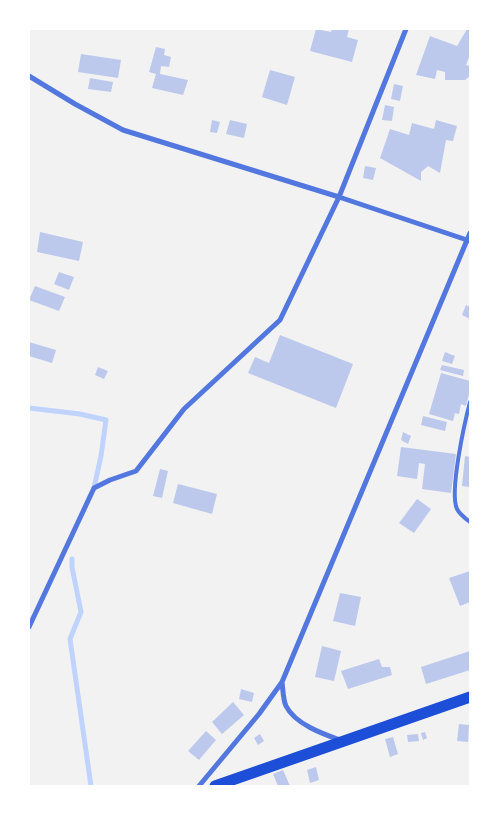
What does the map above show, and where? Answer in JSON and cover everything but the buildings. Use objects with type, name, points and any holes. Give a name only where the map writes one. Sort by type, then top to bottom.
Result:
[{"type":"main road","points":[[215,786],[470,697]]},
{"type":"street","points":[[29,627],[94,488],[136,470],[184,409],[280,320],[339,197],[406,29]]},
{"type":"street","points":[[29,76],[122,130],[339,197],[469,241]]},
{"type":"street","points":[[199,786],[259,714],[282,682],[469,241],[470,233]]},
{"type":"street","points":[[282,682],[286,706],[295,716],[310,728],[343,742]]},
{"type":"lane","points":[[470,402],[461,437],[455,496],[457,509],[470,522]]},
{"type":"waterway","points":[[29,408],[80,414],[106,420],[94,488]]},
{"type":"waterway","points":[[72,559],[81,612],[70,639],[91,786]]}]
